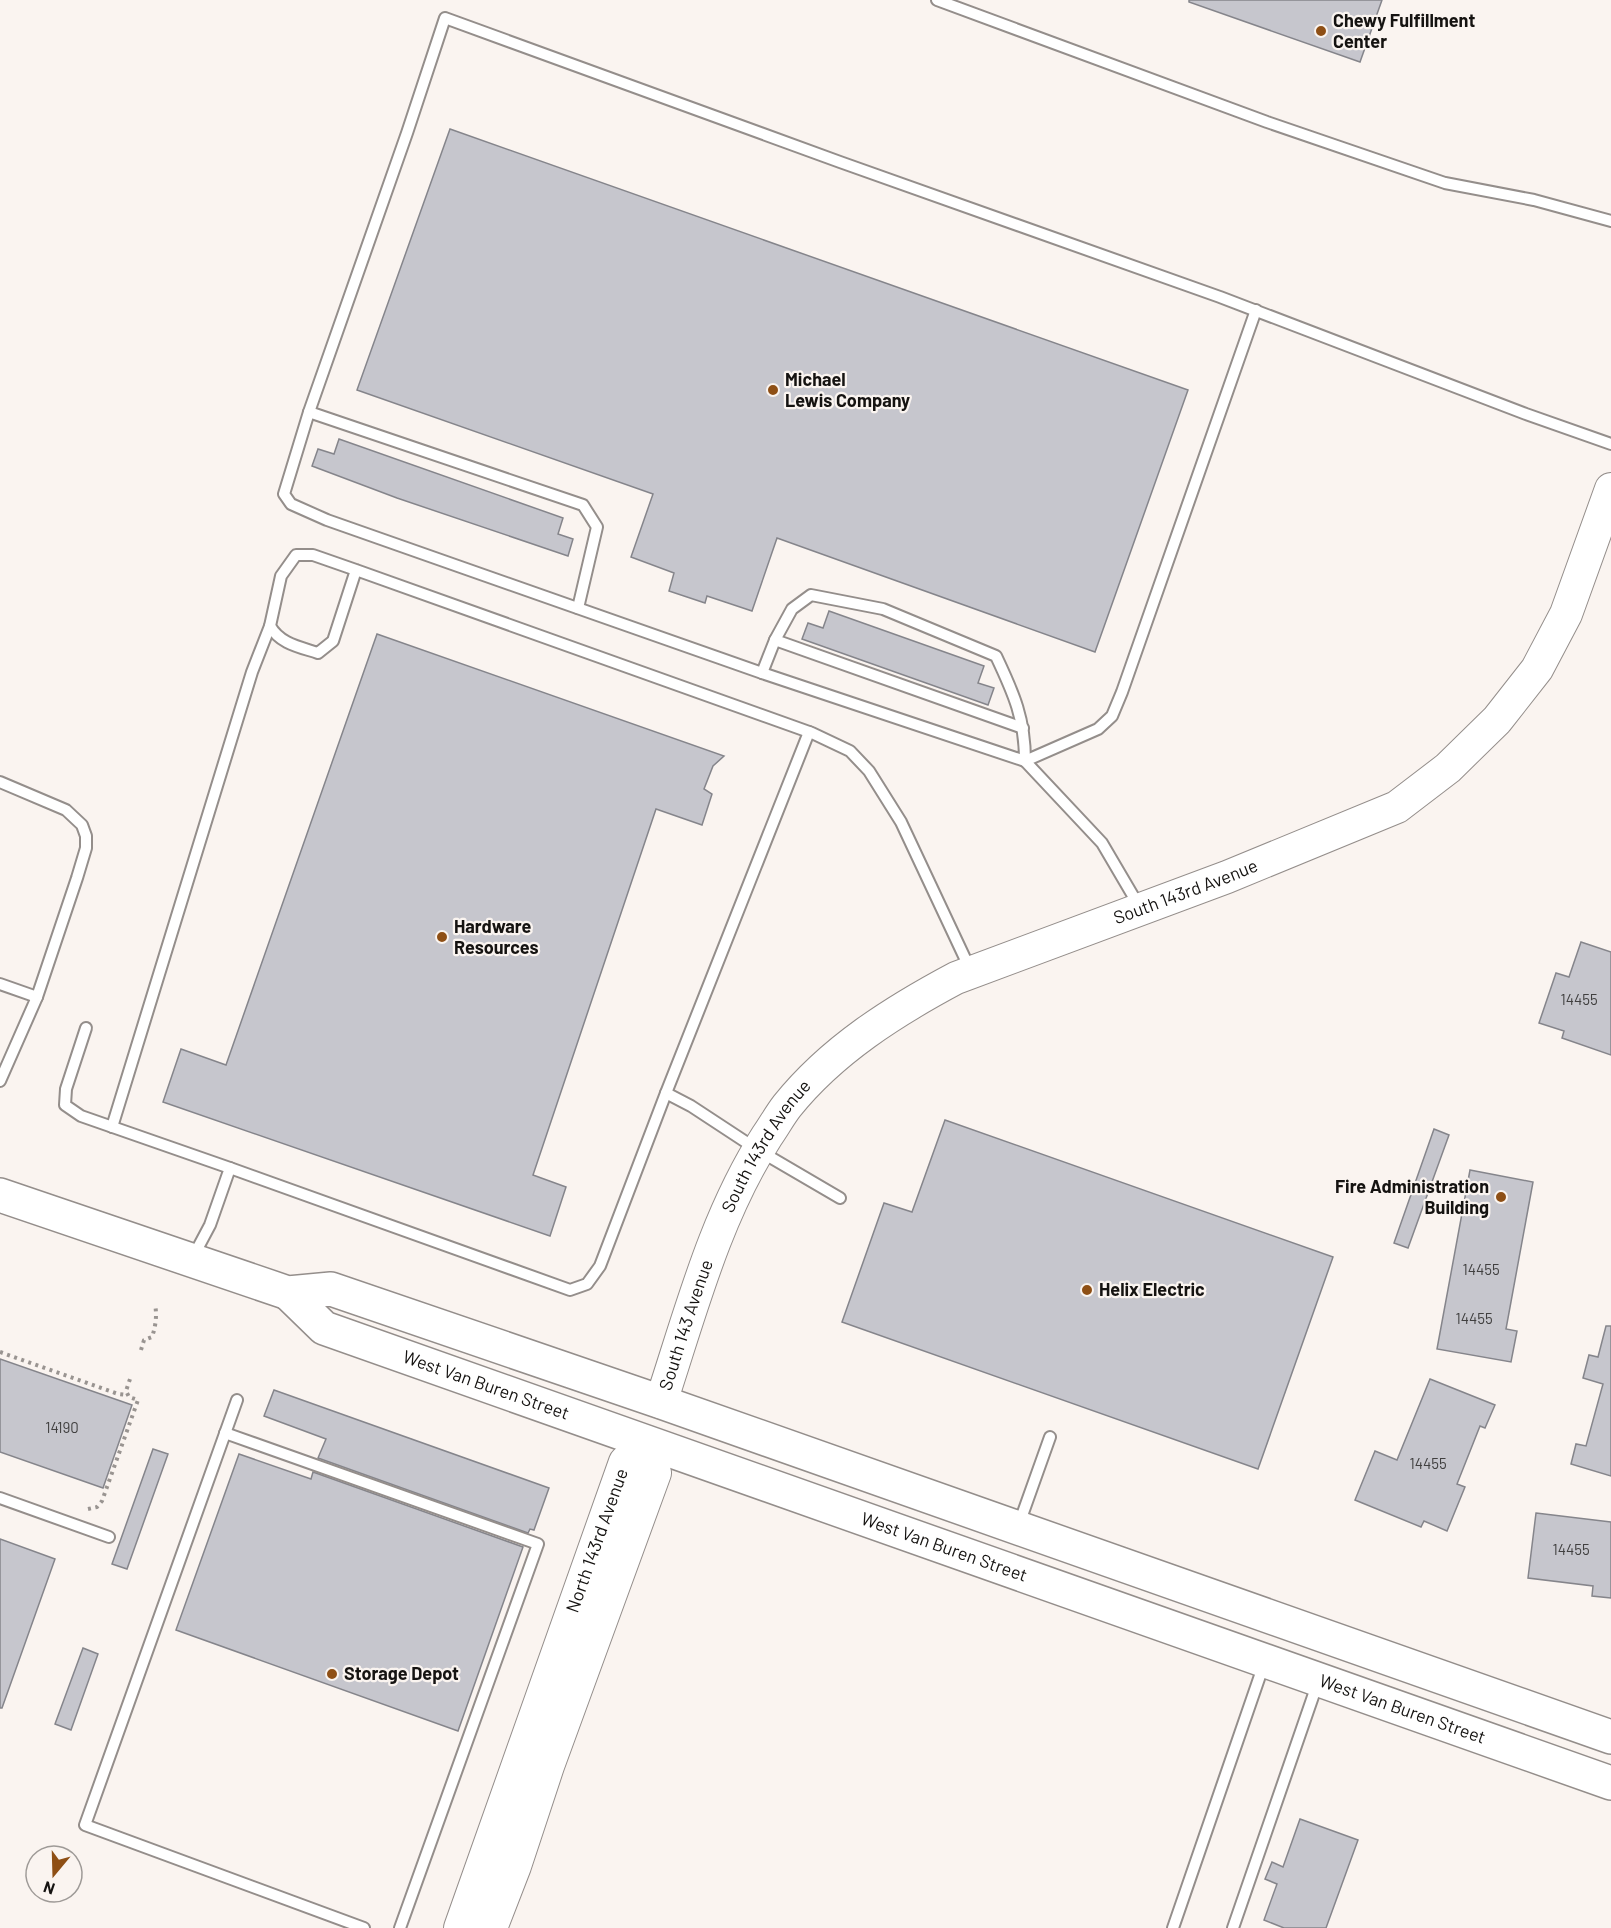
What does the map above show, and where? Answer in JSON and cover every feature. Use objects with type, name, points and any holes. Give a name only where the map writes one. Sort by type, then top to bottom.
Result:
[{"type":"main road","name":"West Van Buren Street","points":[[0,1195],[288,1293],[331,1289],[661,1402],[1611,1737]]},
{"type":"main road","name":"West Van Buren Street","points":[[288,1293],[324,1328],[1611,1783]]},
{"type":"main road","points":[[646,1442],[661,1402]]},
{"type":"main road","points":[[1265,1660],[1284,1648],[1294,1647],[1350,1666],[1397,1661]]},
{"type":"street","name":"South 143rd Avenue","points":[[711,1249],[724,1215],[758,1150],[787,1107],[816,1076],[857,1039],[921,996],[971,972],[1227,877],[1397,807],[1448,768],[1497,720],[1537,669],[1566,614],[1611,489]]},
{"type":"street","name":"South 143 Avenue","points":[[661,1402],[711,1249]]},
{"type":"street","name":"North 143rd Avenue","points":[[460,1928],[625,1462],[646,1442],[655,1473],[491,1928]]},
{"type":"lane","points":[[937,0],[1267,122],[1445,183],[1534,200],[1611,221]]},
{"type":"lane","points":[[1141,909],[1102,843],[1024,761],[762,673],[327,520],[291,504],[284,494],[309,412],[445,18],[1256,310],[1526,414],[1611,444]]},
{"type":"lane","points":[[1024,761],[1098,729],[1112,716],[1256,310]]},
{"type":"lane","points":[[309,412],[583,505],[597,527],[578,608]]},
{"type":"lane","points":[[112,1127],[252,672],[270,626],[281,576],[296,555],[313,555],[356,570],[808,732],[850,751],[869,771],[902,822],[971,972]]},
{"type":"lane","points":[[270,626],[287,643],[318,653],[333,641],[356,570]]},
{"type":"lane","points":[[762,673],[775,640],[792,609],[811,596],[883,609],[996,656],[1016,697],[1023,728],[1024,761]]},
{"type":"lane","points":[[775,640],[1023,728]]},
{"type":"lane","points":[[86,1028],[66,1089],[65,1105],[81,1116],[570,1290],[587,1284],[600,1266],[808,732]]},
{"type":"lane","points":[[0,782],[66,810],[82,825],[86,836],[86,848],[77,878],[37,997],[0,1081]]},
{"type":"lane","points":[[0,984],[37,997]]},
{"type":"lane","points":[[666,1093],[840,1198]]},
{"type":"lane","points":[[192,1260],[210,1225],[230,1168]]},
{"type":"lane","points":[[237,1400],[86,1825],[364,1928]]},
{"type":"lane","points":[[225,1433],[538,1544],[400,1928]]},
{"type":"lane","points":[[1018,1527],[1050,1437]]},
{"type":"lane","points":[[0,1498],[109,1537]]},
{"type":"lane","points":[[1173,1928],[1265,1660]]},
{"type":"lane","points":[[1233,1928],[1319,1680]]},
{"type":"path","points":[[141,1350],[144,1340],[152,1336],[154,1332],[157,1316],[155,1304]]},
{"type":"path","points":[[0,1352],[138,1400],[102,1501],[97,1507],[88,1509]]},
{"type":"path","points":[[128,1395],[126,1391],[130,1380]]},
{"type":"building","name":"Chewy Fulfillment Center","points":[[1189,0],[1382,0],[1360,62],[1189,2]]},
{"type":"building","name":"Michael Lewis Company","points":[[450,129],[1188,390],[1095,652],[777,538],[752,611],[707,596],[705,603],[669,591],[674,573],[631,557],[653,494],[357,390]]},
{"type":"building","points":[[339,439],[563,518],[558,534],[573,539],[568,556],[397,498],[312,466],[318,449],[334,454]]},
{"type":"building","points":[[829,611],[984,666],[978,683],[994,688],[988,705],[802,639],[808,623],[823,628]]},
{"type":"building","name":"Hardware Resources","points":[[377,634],[724,756],[713,766],[704,789],[712,794],[702,825],[656,809],[533,1175],[566,1187],[550,1236],[163,1102],[181,1049],[226,1065]]},
{"type":"building","points":[[1581,942],[1611,952],[1611,1055],[1562,1038],[1564,1031],[1539,1023],[1556,973],[1569,977]]},
{"type":"building","name":"Helix Electric","points":[[945,1120],[1333,1257],[1258,1469],[842,1322],[884,1203],[912,1212]]},
{"type":"building","points":[[1434,1129],[1449,1135],[1408,1248],[1394,1243]]},
{"type":"building","points":[[1470,1170],[1533,1182],[1506,1329],[1517,1331],[1511,1362],[1437,1349]]},
{"type":"building","points":[[1606,1326],[1611,1326],[1611,1476],[1571,1464],[1576,1444],[1586,1446],[1603,1384],[1583,1378],[1589,1355],[1598,1357]]},
{"type":"building","points":[[0,1359],[132,1405],[103,1488],[0,1452]]},
{"type":"building","points":[[1430,1379],[1495,1405],[1485,1428],[1480,1426],[1457,1484],[1465,1487],[1447,1531],[1424,1521],[1421,1527],[1355,1500],[1375,1451],[1397,1460]]},
{"type":"building","points":[[274,1390],[549,1488],[534,1530],[530,1529],[528,1533],[318,1458],[326,1439],[264,1416]]},
{"type":"building","points":[[153,1449],[168,1454],[127,1569],[112,1564]]},
{"type":"building","points":[[239,1454],[311,1479],[313,1472],[523,1547],[458,1731],[176,1630]]},
{"type":"building","points":[[1536,1513],[1611,1522],[1611,1598],[1592,1596],[1593,1586],[1528,1578]]},
{"type":"building","points":[[0,1539],[55,1559],[2,1708],[0,1708]]},
{"type":"building","points":[[83,1648],[98,1654],[71,1730],[55,1724]]},
{"type":"building","points":[[1300,1819],[1358,1840],[1326,1928],[1284,1928],[1264,1920],[1277,1884],[1265,1879],[1272,1862],[1283,1867]]},
{"type":"place","name":"Chewy Fulfillment Center","points":[[1321,31]]},
{"type":"place","name":"Michael Lewis Company","points":[[773,390]]},
{"type":"place","name":"Hardware Resources","points":[[442,937]]},
{"type":"place","name":"Fire Administration Building","points":[[1501,1197]]},
{"type":"place","name":"Helix Electric","points":[[1087,1290]]},
{"type":"place","name":"Storage Depot","points":[[332,1674]]}]
